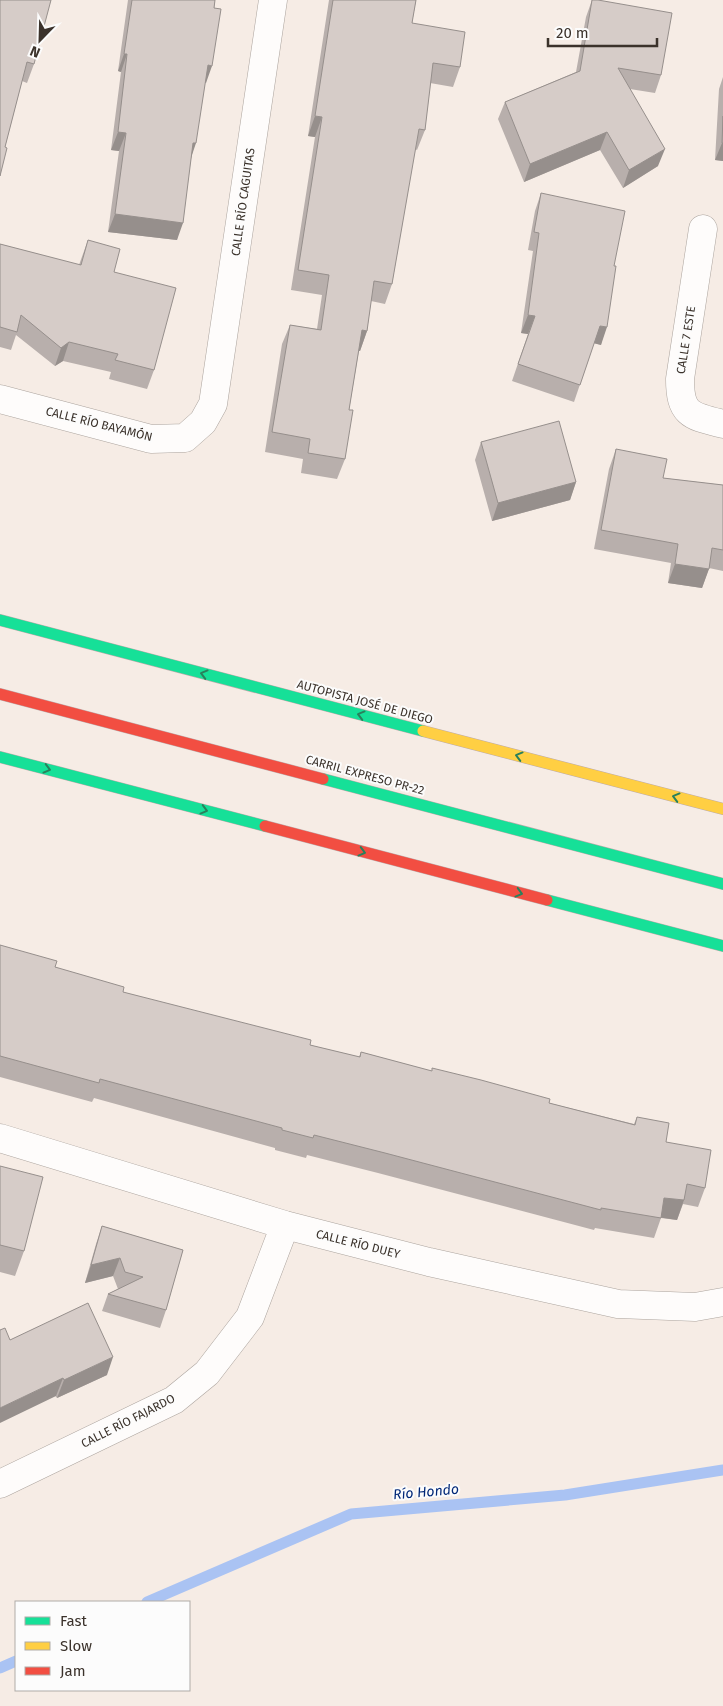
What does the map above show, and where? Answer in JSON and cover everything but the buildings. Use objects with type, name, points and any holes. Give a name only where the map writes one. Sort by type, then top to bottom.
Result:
[{"type":"highway","name":"AUTOPISTA JOSÉ DE DIEGO","points":[[0,620],[723,810]]},
{"type":"highway","name":"CARRIL EXPRESO PR-22","points":[[0,694],[723,884]]},
{"type":"highway","points":[[0,757],[723,946]]},
{"type":"street","name":"CALLE RÍO CAGUITAS","points":[[213,404],[273,0]]},
{"type":"street","name":"CALLE 7 ESTE","points":[[703,229],[680,379],[680,397],[684,408],[697,417],[723,424]]},
{"type":"street","name":"CALLE RÍO BAYAMÓN","points":[[0,399],[150,439],[185,438],[203,422],[213,404]]},
{"type":"street","name":"CALLE RÍO DUEY","points":[[0,1138],[285,1225],[429,1262],[618,1304],[695,1307],[723,1302]]},
{"type":"street","name":"CALLE RÍO FAJARDO","points":[[0,1484],[174,1400],[207,1373],[250,1317],[285,1225]]},
{"type":"waterway","name":"Río Hondo","points":[[149,1601],[351,1514],[565,1495],[723,1470]]},
{"type":"waterway","name":"Río Hondo","points":[[0,1668],[15,1661]]},
{"type":"traffic: fast","points":[[0,620],[423,731]]},
{"type":"traffic: fast","points":[[0,757],[265,826]]},
{"type":"traffic: fast","points":[[323,779],[723,884]]},
{"type":"traffic: fast","points":[[547,900],[723,946]]},
{"type":"traffic: slow","points":[[423,731],[723,809]]},
{"type":"traffic: jam","points":[[0,694],[323,779]]},
{"type":"traffic: jam","points":[[265,826],[547,900]]}]
